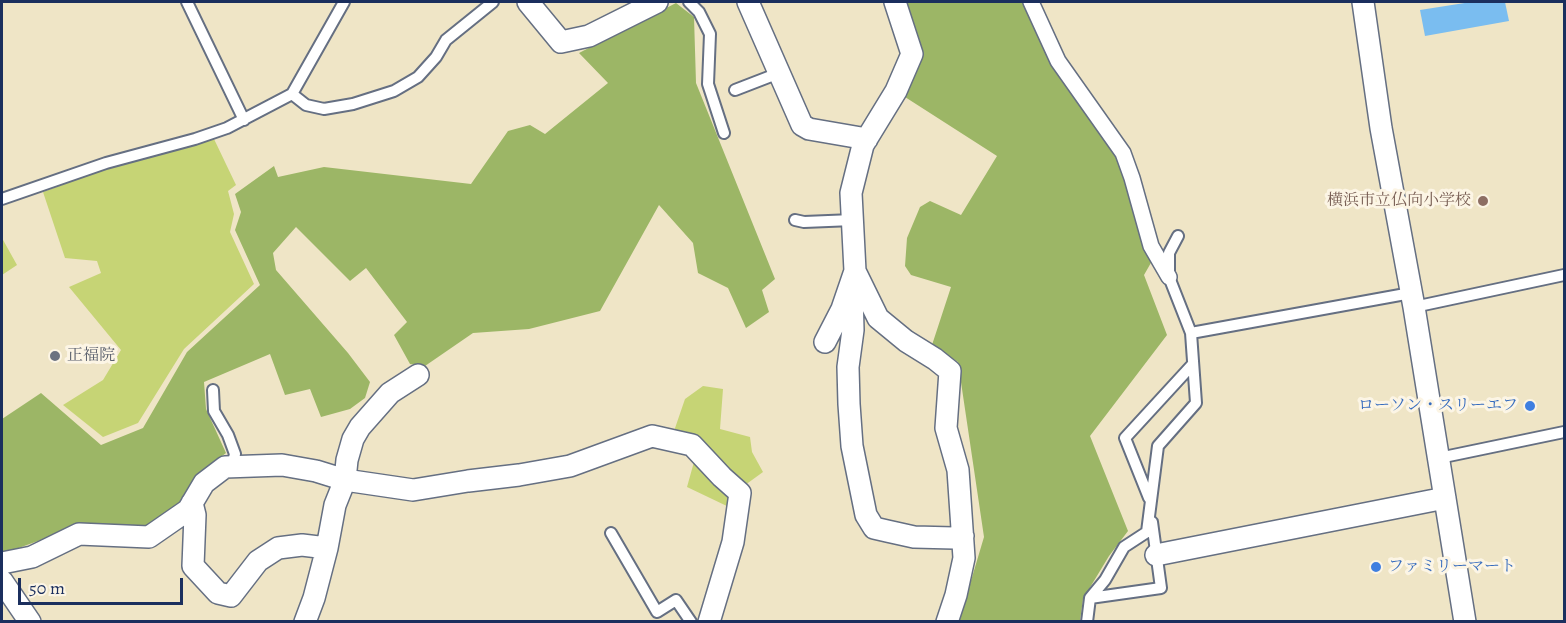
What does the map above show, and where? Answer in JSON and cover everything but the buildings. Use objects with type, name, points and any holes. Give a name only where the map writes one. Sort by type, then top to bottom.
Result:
[{"type":"street","points":[[528,2],[561,42],[589,36],[657,2]]},
{"type":"street","points":[[748,2],[802,125],[809,129],[867,139]]},
{"type":"street","points":[[895,2],[912,54],[896,91],[863,145],[851,193],[853,330],[848,367],[852,446],[867,515],[874,528],[914,537],[954,538],[963,536]]},
{"type":"street","points":[[1031,2],[1058,62],[1123,153],[1151,246],[1169,277]]},
{"type":"street","points":[[1363,2],[1381,128],[1465,621]]},
{"type":"street","points":[[825,342],[842,309],[853,276]]},
{"type":"street","points":[[853,276],[878,318],[906,341],[950,371],[946,428],[958,470],[964,558],[956,595],[947,621]]},
{"type":"street","points":[[305,621],[314,598],[335,506],[345,480],[347,460],[353,439],[360,427],[390,393],[418,375]]},
{"type":"street","points":[[2,563],[32,557],[79,534],[149,537],[188,510],[204,483],[225,467],[282,465],[316,471],[345,480],[413,490],[570,466],[652,436],[692,445],[722,477],[740,492],[733,542],[709,621]]},
{"type":"street","points":[[1156,555],[1445,498]]},
{"type":"street","points":[[192,503],[195,515],[193,566],[218,593],[231,596],[258,561],[278,548],[302,544],[327,548]]},
{"type":"street","points":[[733,542],[746,519]]},
{"type":"street","points":[[2,581],[30,621]]},
{"type":"lane","points":[[187,2],[244,120]]},
{"type":"lane","points":[[2,199],[106,163],[227,128],[292,94],[344,2]]},
{"type":"lane","points":[[292,94],[306,105],[324,109],[353,104],[394,91],[418,77],[436,57],[446,40],[493,2]]},
{"type":"lane","points":[[689,2],[699,12],[710,34],[708,84],[724,133]]},
{"type":"lane","points":[[735,90],[779,73]]},
{"type":"lane","points":[[795,220],[804,222],[853,219]]},
{"type":"lane","points":[[1086,621],[1090,598],[1105,580],[1124,547],[1147,532],[1158,446],[1196,402],[1191,333],[1169,277],[1169,253],[1178,237]]},
{"type":"lane","points":[[1191,333],[1564,275]]},
{"type":"lane","points":[[1090,598],[1161,588],[1150,501],[1125,438],[1193,364]]},
{"type":"lane","points":[[213,390],[214,411],[228,435],[235,454],[232,466]]},
{"type":"lane","points":[[1438,458],[1564,432]]},
{"type":"lane","points":[[611,533],[657,612],[676,600],[691,621]]},
{"type":"green space","points":[[906,2],[1024,2],[1118,157],[1152,261],[1144,275],[1167,335],[1090,436],[1128,531],[1109,556],[1083,599],[1080,621],[959,621],[984,537],[958,362],[932,345],[951,287],[911,275],[905,266],[907,238],[920,207],[930,201],[961,215],[997,156],[905,97],[923,52]]},
{"type":"green space","points":[[676,3],[694,17],[696,83],[775,279],[762,290],[769,312],[746,328],[728,288],[698,273],[693,243],[659,205],[600,311],[529,329],[473,333],[425,366],[410,364],[394,335],[407,322],[366,268],[350,281],[296,227],[273,253],[276,270],[370,382],[365,398],[350,409],[321,417],[310,389],[285,395],[270,354],[204,382],[206,409],[226,453],[203,471],[187,499],[148,527],[85,524],[2,554],[2,419],[41,393],[101,445],[143,428],[187,352],[260,285],[235,230],[241,212],[235,194],[274,166],[278,177],[324,167],[471,184],[508,131],[530,125],[545,134],[608,83],[579,53]]},
{"type":"green space","points":[[214,139],[236,185],[228,191],[234,214],[230,232],[254,284],[184,349],[138,423],[103,437],[63,405],[103,380],[121,350],[69,287],[101,273],[97,261],[65,258],[43,192],[108,168]]},
{"type":"green space","points":[[2,238],[17,265],[2,275]]},
{"type":"green space","points":[[703,386],[723,389],[720,429],[750,437],[752,452],[763,472],[741,488],[731,508],[687,487],[699,444],[673,434],[685,399]]},
{"type":"water","points":[[1471,2],[1505,2],[1509,21],[1425,36],[1420,10]]},
{"type":"place","name":"横浜市立仏向小学校","points":[[1483,201]]},
{"type":"place","name":"正福院","points":[[55,356]]},
{"type":"place","name":"ローソン・スリーエフ","points":[[1530,406]]},
{"type":"place","name":"ファミリーマート","points":[[1376,567]]}]
